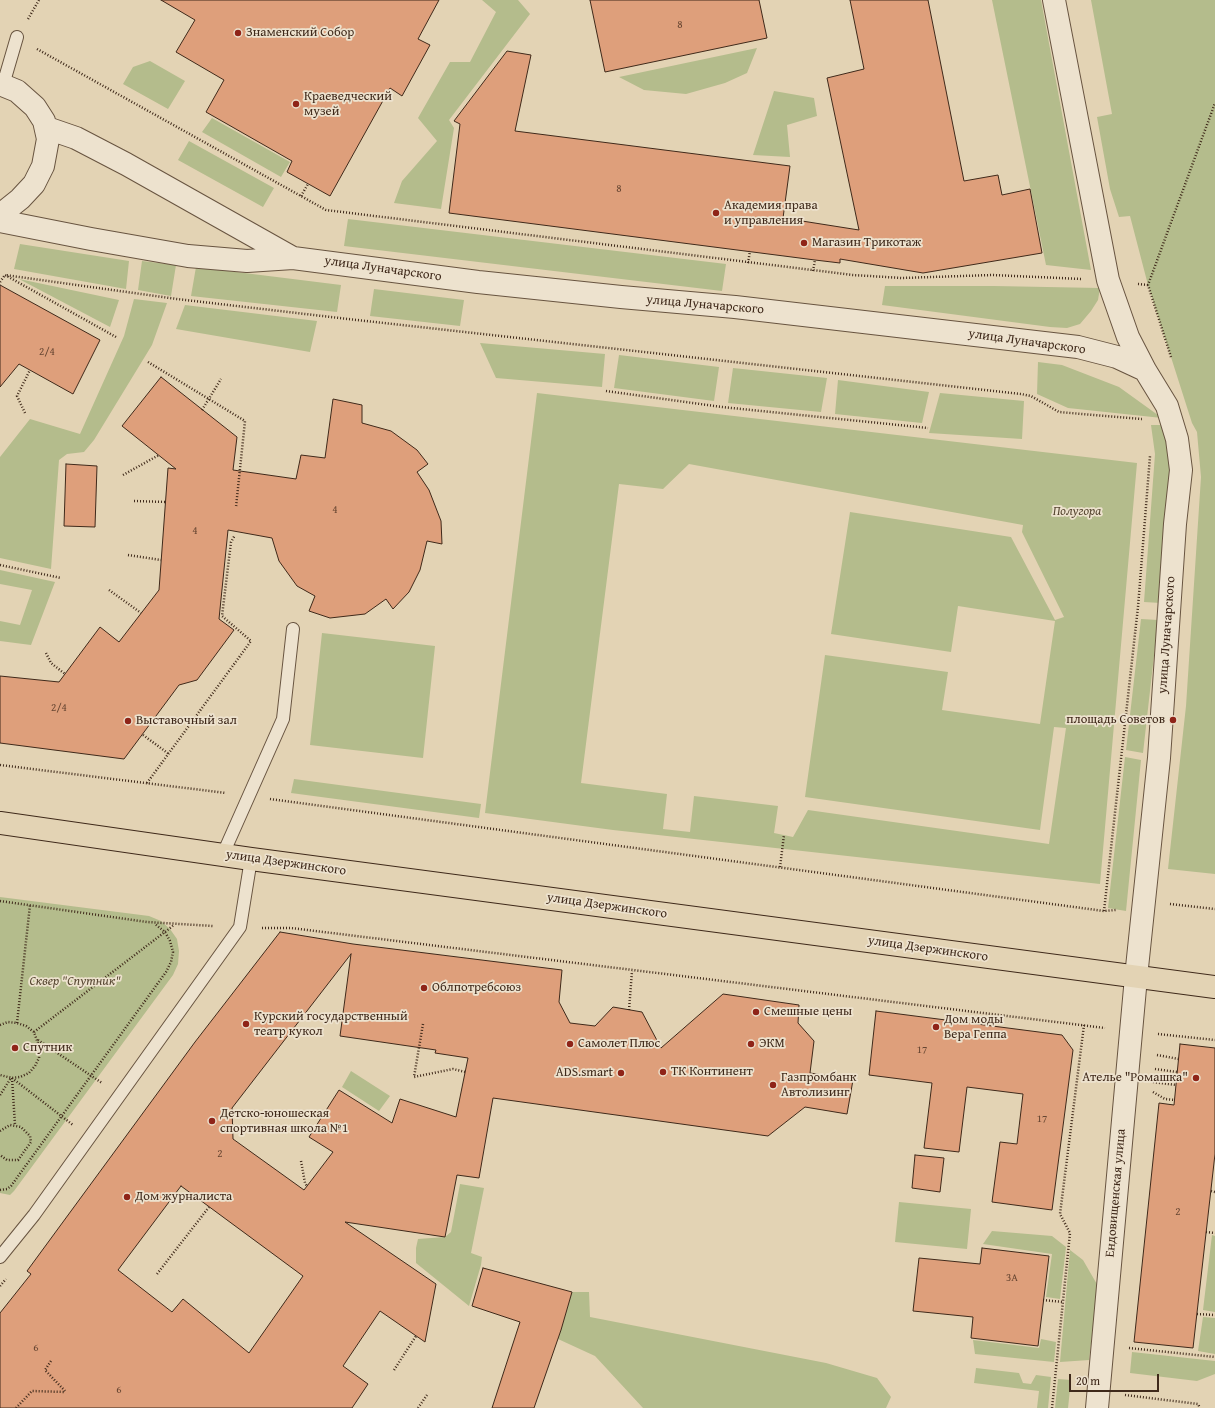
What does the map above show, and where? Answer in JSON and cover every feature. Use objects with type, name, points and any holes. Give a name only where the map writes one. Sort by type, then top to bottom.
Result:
[{"type":"main road","name":"улица Дзержинского","points":[[0,823],[251,859],[1215,987]]},
{"type":"street","points":[[1054,0],[1108,280],[1128,337],[1145,370]]},
{"type":"street","points":[[0,215],[28,192],[39,175],[48,148],[47,128],[41,114],[17,91],[2,84]]},
{"type":"street","points":[[47,128],[76,138],[126,164],[293,258]]},
{"type":"street","points":[[0,220],[91,239],[188,256],[247,261],[293,258]]},
{"type":"street","name":"улица Луначарского","points":[[293,258],[486,283],[621,297],[735,306],[1078,347],[1117,357],[1145,370],[1167,406],[1177,438],[1181,470],[1175,524],[1159,758],[1136,977]]},
{"type":"street","name":"Ендовищенская улица","points":[[1097,1408],[1136,977]]},
{"type":"lane","points":[[2,84],[17,37]]},
{"type":"lane","points":[[223,854],[283,719],[293,629]]},
{"type":"lane","points":[[0,1257],[34,1215],[90,1138],[172,1025],[240,927],[251,859]]},
{"type":"path","points":[[17,37],[326,210],[813,271],[902,278],[992,275],[1108,280],[1148,285]]},
{"type":"path","points":[[1171,358],[1148,285],[1215,103]]},
{"type":"path","points":[[300,196],[308,184]]},
{"type":"path","points":[[748,263],[750,252]]},
{"type":"path","points":[[813,271],[815,260]]},
{"type":"path","points":[[0,282],[5,275]]},
{"type":"path","points":[[5,275],[116,337]]},
{"type":"path","points":[[5,275],[325,316],[1021,394],[1031,396],[1059,412],[1172,422]]},
{"type":"path","points":[[148,362],[245,421],[236,508]]},
{"type":"path","points":[[25,413],[17,396],[30,370]]},
{"type":"path","points":[[202,410],[221,379]]},
{"type":"path","points":[[606,391],[722,407],[928,428]]},
{"type":"path","points":[[0,765],[249,796],[1104,911],[1137,615],[1151,450]]},
{"type":"path","points":[[123,475],[159,455]]},
{"type":"path","points":[[134,501],[166,502]]},
{"type":"path","points":[[147,783],[251,642],[222,616],[231,542],[235,535]]},
{"type":"path","points":[[128,555],[161,560]]},
{"type":"path","points":[[0,565],[62,578]]},
{"type":"path","points":[[109,590],[141,613]]},
{"type":"path","points":[[46,653],[51,663],[65,674]]},
{"type":"path","points":[[143,734],[169,754]]},
{"type":"path","points":[[780,868],[784,835]]},
{"type":"path","points":[[0,901],[174,925],[291,928],[632,971],[1215,1040]]},
{"type":"path","points":[[17,1023],[30,905]]},
{"type":"path","points":[[0,1190],[7,1190],[11,1186],[166,972],[171,962],[172,952],[170,941],[165,932],[157,925],[147,922]]},
{"type":"path","points":[[34,1032],[174,925]]},
{"type":"path","points":[[629,1010],[632,971]]},
{"type":"path","points":[[0,1025],[8,1022],[17,1023],[34,1032],[40,1049],[39,1058],[29,1073],[20,1077],[12,1078],[0,1075]]},
{"type":"path","points":[[423,1024],[414,1077],[453,1069],[465,1072]]},
{"type":"path","points":[[1052,1408],[1070,1233],[1060,1214],[1084,1025]]},
{"type":"path","points":[[38,1040],[121,1095]]},
{"type":"path","points":[[1157,1055],[1179,1059]]},
{"type":"path","points":[[1155,1069],[1177,1072]]},
{"type":"path","points":[[0,1095],[12,1078]]},
{"type":"path","points":[[12,1078],[90,1138]]},
{"type":"path","points":[[12,1078],[16,1126]]},
{"type":"path","points":[[1152,1082],[1176,1085]]},
{"type":"path","points":[[1152,1092],[1165,1099],[1175,1100]]},
{"type":"path","points":[[0,1131],[10,1126],[16,1126],[26,1131],[31,1142],[18,1160],[6,1160],[0,1155]]},
{"type":"path","points":[[233,1126],[276,1128]]},
{"type":"path","points":[[301,1161],[305,1183],[307,1186]]},
{"type":"path","points":[[1211,1191],[1215,1192]]},
{"type":"path","points":[[157,1274],[209,1207]]},
{"type":"path","points":[[1206,1232],[1215,1233]]},
{"type":"path","points":[[1043,1300],[1063,1302]]},
{"type":"path","points":[[1197,1314],[1215,1316]]},
{"type":"path","points":[[394,1370],[416,1336]]},
{"type":"path","points":[[1125,1348],[1215,1357]]},
{"type":"path","points":[[16,1408],[32,1391],[65,1392],[45,1370],[51,1361]]},
{"type":"path","points":[[1120,1394],[1198,1404],[1200,1408]]},
{"type":"path","points":[[418,1408],[428,1395]]},
{"type":"green space","points":[[482,0],[518,0],[530,14],[449,120],[454,128],[441,209],[394,203],[402,181],[437,141],[418,118],[450,62],[470,62],[496,12]]},
{"type":"green space","points":[[992,0],[1041,0],[1091,270],[1046,265]]},
{"type":"green space","points":[[1091,0],[1215,0],[1215,874],[1168,869],[1186,706],[1201,477],[1197,432],[1192,423],[1148,285],[1130,216],[1119,217],[1110,189],[1097,117],[1112,114]]},
{"type":"green space","points":[[757,48],[747,73],[725,83],[686,94],[644,90],[619,77]]},
{"type":"green space","points":[[150,61],[185,81],[168,109],[123,84],[133,67]]},
{"type":"green space","points":[[774,91],[814,98],[817,116],[787,125],[790,157],[753,155]]},
{"type":"green space","points":[[212,118],[290,162],[281,177],[202,132]]},
{"type":"green space","points":[[189,141],[274,188],[263,207],[178,160]]},
{"type":"green space","points":[[348,219],[726,264],[722,291],[344,246]]},
{"type":"green space","points":[[20,244],[129,261],[126,289],[14,269]]},
{"type":"green space","points":[[142,261],[176,265],[171,296],[138,290]]},
{"type":"green space","points":[[196,267],[341,285],[337,312],[191,296]]},
{"type":"green space","points":[[19,279],[119,300],[110,327]]},
{"type":"green space","points":[[885,286],[1100,288],[1098,300],[1091,311],[1080,324],[1067,328],[882,305]]},
{"type":"green space","points":[[374,289],[464,300],[460,326],[370,316]]},
{"type":"green space","points":[[134,299],[167,303],[152,345],[94,440],[84,452],[67,454],[59,460],[51,569],[0,558],[0,457],[30,419],[80,434],[124,336]]},
{"type":"green space","points":[[185,305],[317,321],[310,352],[176,329]]},
{"type":"green space","points":[[480,343],[605,354],[602,387],[496,378]]},
{"type":"green space","points":[[619,355],[719,367],[714,401],[614,388]]},
{"type":"green space","points":[[1038,362],[1062,365],[1119,387],[1162,418],[1068,408],[1037,394]]},
{"type":"green space","points":[[733,368],[827,378],[821,412],[728,403]]},
{"type":"green space","points":[[838,380],[929,392],[922,423],[835,414]]},
{"type":"green space","name":"Полугора","points":[[537,393],[1137,463],[1100,884],[613,830],[485,813]],"holes":[[[689,464],[1023,525],[1022,532],[1064,617],[1055,620],[1011,537],[850,512],[831,634],[951,652],[958,606],[1055,621],[1040,724],[942,710],[948,672],[825,655],[805,797],[1040,830],[1054,727],[1066,728],[1049,844],[808,810],[793,837],[774,833],[778,806],[694,796],[690,832],[663,829],[667,794],[581,783],[619,484],[663,489]]]},
{"type":"green space","points":[[940,393],[1024,401],[1022,439],[929,433]]},
{"type":"green space","points":[[1151,425],[1167,425],[1174,473],[1161,603],[1144,602],[1155,454]]},
{"type":"green space","points":[[0,570],[55,582],[31,645],[0,641],[0,621],[20,625],[32,590],[0,584]]},
{"type":"green space","points":[[1141,619],[1158,620],[1143,753],[1126,750]]},
{"type":"green space","points":[[322,633],[435,646],[423,758],[310,745]]},
{"type":"green space","points":[[1125,757],[1141,760],[1126,911],[1108,908]]},
{"type":"green space","points":[[294,779],[481,804],[479,818],[291,793]]},
{"type":"green space","name":"Сквер \"Спутник\"","points":[[0,897],[149,916],[161,921],[170,929],[177,939],[179,951],[178,964],[173,975],[10,1195],[0,1193]]},
{"type":"green space","points":[[351,1071],[390,1096],[379,1111],[342,1087]]},
{"type":"green space","points":[[460,1184],[484,1188],[471,1253],[482,1257],[481,1265],[469,1306],[416,1263],[416,1248],[418,1239],[445,1237],[451,1232]]},
{"type":"green space","points":[[899,1202],[971,1209],[967,1249],[895,1242]]},
{"type":"green space","points":[[992,1231],[1052,1236],[1066,1247],[1060,1299],[1046,1297],[1052,1254],[983,1244]]},
{"type":"green space","points":[[1212,1235],[1215,1236],[1215,1312],[1203,1310]]},
{"type":"green space","points":[[1070,1250],[1083,1260],[1098,1286],[1089,1360],[1060,1362]]},
{"type":"green space","points":[[572,1292],[589,1292],[590,1317],[826,1363],[877,1378],[891,1397],[886,1408],[643,1408],[595,1356],[558,1339]]},
{"type":"green space","points":[[1203,1317],[1215,1318],[1215,1354],[1198,1351]]},
{"type":"green space","points":[[1041,1339],[1056,1342],[1054,1362],[975,1354],[973,1340],[1039,1348]]},
{"type":"green space","points":[[1132,1352],[1215,1361],[1215,1374],[1197,1381],[1130,1373]]},
{"type":"green space","points":[[976,1368],[1019,1373],[1023,1383],[1031,1384],[1036,1375],[1051,1377],[1048,1408],[1037,1408],[1039,1391],[974,1383]]},
{"type":"green space","points":[[1058,1379],[1071,1380],[1068,1408],[1055,1408]]},
{"type":"building","name":"Краеведческий музей","points":[[161,0],[439,0],[418,39],[430,45],[402,96],[390,88],[330,196],[287,172],[292,161],[206,112],[224,80],[176,52],[195,20]]},
{"type":"building","points":[[590,0],[759,0],[767,38],[605,72]]},
{"type":"building","points":[[850,0],[928,0],[964,181],[998,175],[1002,195],[1030,189],[1042,253],[923,273],[840,259],[840,263],[449,213],[460,124],[454,121],[507,51],[531,55],[515,131],[790,166],[783,218],[859,230],[827,78],[864,69]]},
{"type":"building","points":[[0,285],[100,340],[73,394],[19,364],[0,387]]},
{"type":"building","points":[[161,377],[237,437],[233,470],[296,479],[301,455],[325,458],[333,399],[362,405],[362,423],[391,431],[417,450],[428,464],[417,472],[429,490],[441,521],[442,544],[427,541],[420,570],[409,592],[393,609],[386,599],[365,614],[330,618],[309,611],[315,596],[297,586],[279,561],[272,538],[228,530],[219,619],[234,630],[197,680],[179,685],[124,759],[0,743],[0,676],[59,682],[100,627],[119,642],[159,590],[168,468],[176,469],[122,426]]},
{"type":"building","points":[[66,464],[97,466],[95,527],[64,526]]},
{"type":"building","points":[[280,932],[353,944],[562,970],[559,1002],[570,1023],[595,1026],[613,1007],[642,1012],[661,1048],[723,994],[799,1005],[798,1023],[814,1041],[810,1073],[853,1080],[847,1114],[805,1107],[768,1136],[493,1098],[479,1178],[457,1175],[445,1237],[345,1222],[436,1284],[425,1342],[380,1311],[343,1366],[368,1384],[352,1408],[0,1408],[0,1313],[31,1274],[27,1271],[195,1042]],"holes":[[[351,954],[340,1036],[436,1050],[435,1053],[468,1058],[456,1117],[400,1099],[392,1123],[339,1090],[309,1137],[333,1152],[304,1190],[233,1139],[232,1108]],[[181,1186],[303,1276],[249,1353],[183,1299],[172,1312],[118,1270]]]},
{"type":"building","points":[[876,1011],[1062,1035],[1073,1050],[1052,1210],[992,1202],[1000,1142],[1017,1144],[1023,1094],[967,1087],[959,1152],[924,1148],[932,1083],[869,1075]]},
{"type":"building","points":[[1180,1044],[1215,1048],[1215,1154],[1193,1348],[1134,1342],[1159,1103],[1174,1105]]},
{"type":"building","points":[[915,1155],[944,1158],[940,1192],[912,1188]]},
{"type":"building","points":[[982,1248],[1049,1256],[1038,1346],[971,1338],[973,1317],[913,1311],[919,1258],[980,1264]]},
{"type":"building","points":[[483,1268],[572,1292],[561,1330],[534,1408],[492,1408],[520,1322],[472,1306]]},
{"type":"place","name":"Знаменский Собор","points":[[238,33]]},
{"type":"place","name":"Краеведческий музей","points":[[296,104]]},
{"type":"place","name":"Академия права и управления","points":[[716,213]]},
{"type":"place","name":"Магазин Трикотаж","points":[[804,243]]},
{"type":"place","name":"площадь Советов","points":[[1173,720]]},
{"type":"place","name":"Выставочный зал","points":[[128,721]]},
{"type":"place","name":"Облпотребсоюз","points":[[424,988]]},
{"type":"place","name":"Смешные цены","points":[[756,1012]]},
{"type":"place","name":"Курский государственный театр кукол","points":[[246,1024]]},
{"type":"place","name":"Дом моды Вера Геппа","points":[[936,1027]]},
{"type":"place","name":"Самолет Плюс","points":[[570,1044]]},
{"type":"place","name":"ЭКМ","points":[[751,1044]]},
{"type":"place","name":"Спутник","points":[[15,1048]]},
{"type":"place","name":"ТК Континент","points":[[663,1072]]},
{"type":"place","name":"ADS.smart","points":[[621,1073]]},
{"type":"place","name":"Ателье \"Ромашка\"","points":[[1196,1078]]},
{"type":"place","name":"Газпромбанк Автолизинг","points":[[773,1085]]},
{"type":"place","name":"Детско-юношеская спортивная школа №1","points":[[212,1121]]},
{"type":"place","name":"Дом журналиста","points":[[127,1197]]}]
